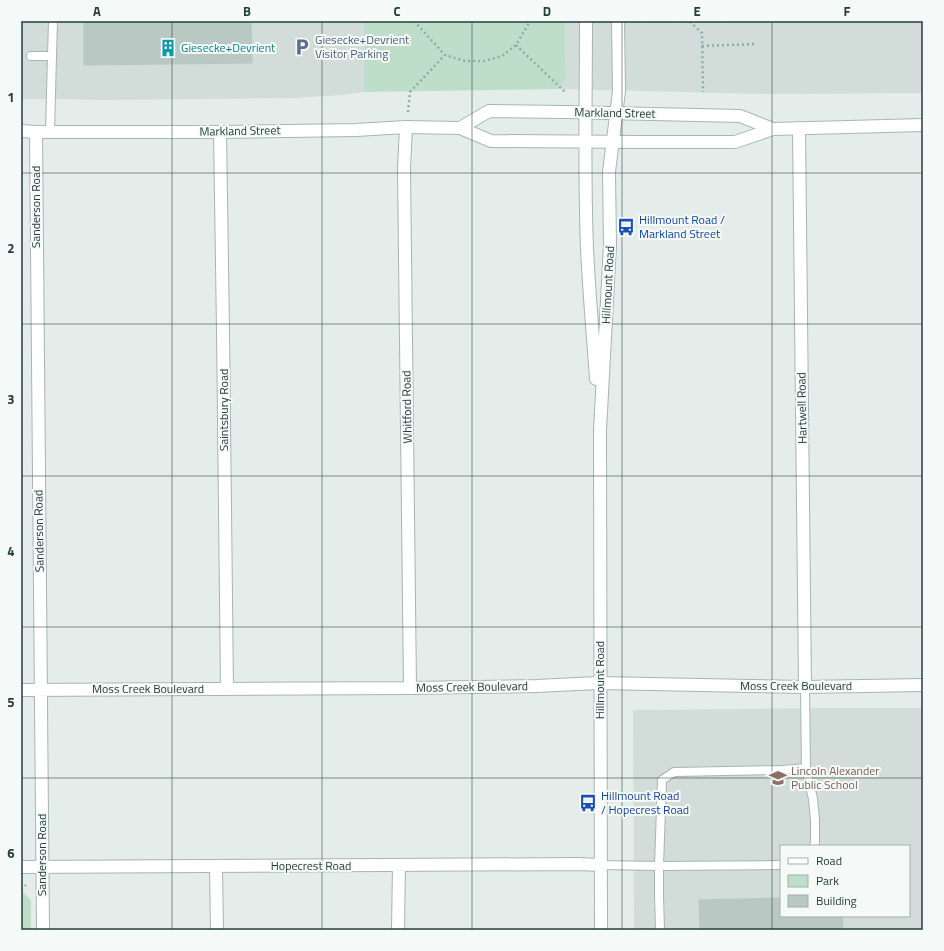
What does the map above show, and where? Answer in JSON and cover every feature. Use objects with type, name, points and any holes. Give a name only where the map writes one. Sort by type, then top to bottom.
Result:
[{"type":"street","name":"Hillmount Road","points":[[586,21],[585,141],[587,248],[600,430]]},
{"type":"street","name":"Hillmount Road","points":[[601,930],[600,430],[610,245],[609,172],[618,92],[618,21]]},
{"type":"street","name":"Markland Street","points":[[460,128],[489,111],[740,116],[773,129]]},
{"type":"street","name":"Markland Street","points":[[21,131],[220,132],[356,130],[406,127],[460,128],[491,141],[735,142],[773,129],[923,126]]},
{"type":"street","name":"Whitford Road","points":[[406,127],[404,168],[410,688]]},
{"type":"street","name":"Hartwell Road","points":[[799,128],[805,686]]},
{"type":"street","name":"Sanderson Road","points":[[36,132],[43,930]]},
{"type":"street","name":"Saintsbury Road","points":[[220,132],[224,338],[227,688]]},
{"type":"street","name":"Moss Creek Boulevard","points":[[21,690],[410,688],[600,683],[805,686],[923,685]]},
{"type":"street","points":[[398,930],[399,865]]},
{"type":"street","name":"Hopecrest Road","points":[[21,867],[600,865]]},
{"type":"street","points":[[216,867],[217,930]]},
{"type":"lane","points":[[50,132],[53,21]]},
{"type":"lane","points":[[31,56],[52,56]]},
{"type":"lane","points":[[805,686],[806,768],[815,813],[814,845]]},
{"type":"lane","points":[[660,930],[659,866],[662,780],[674,772],[782,770],[806,768]]},
{"type":"lane","points":[[600,865],[780,865]]},
{"type":"path","points":[[414,21],[445,55],[465,61],[485,61],[502,56],[516,45],[530,21]]},
{"type":"path","points":[[630,22],[689,21],[702,33],[703,92]]},
{"type":"path","points":[[702,46],[756,44]]},
{"type":"path","points":[[516,45],[565,92]]},
{"type":"path","points":[[406,127],[410,92],[445,55]]},
{"type":"path","points":[[21,889],[26,885]]},
{"type":"shaded area","points":[[21,21],[364,21],[364,92],[343,95],[293,98],[101,100],[21,99]]},
{"type":"shaded area","points":[[565,21],[923,21],[923,93],[766,94],[557,89],[566,79]]},
{"type":"shaded area","name":"Lincoln Alexander Public School","points":[[923,708],[923,930],[634,930],[633,710]]},
{"type":"green space","points":[[364,21],[565,21],[566,79],[557,89],[364,92]]},
{"type":"green space","points":[[21,890],[31,900],[31,930],[21,930]]},
{"type":"building","name":"Giesecke+Devrient","points":[[84,21],[251,21],[252,63],[84,65]]},
{"type":"building","points":[[697,21],[765,21],[697,22]]},
{"type":"building","points":[[780,898],[780,917],[842,917],[843,930],[700,930],[699,900]]},
{"type":"place","name":"Giesecke+Devrient Visitor Parking","points":[[302,47]]},
{"type":"place","name":"Giesecke+Devrient","points":[[168,48]]},
{"type":"place","name":"Hillmount Road / Markland Street","points":[[626,227]]},
{"type":"place","name":"Lincoln Alexander Public School","points":[[778,778]]},
{"type":"place","name":"Hillmount Road / Hopecrest Road","points":[[588,803]]}]
